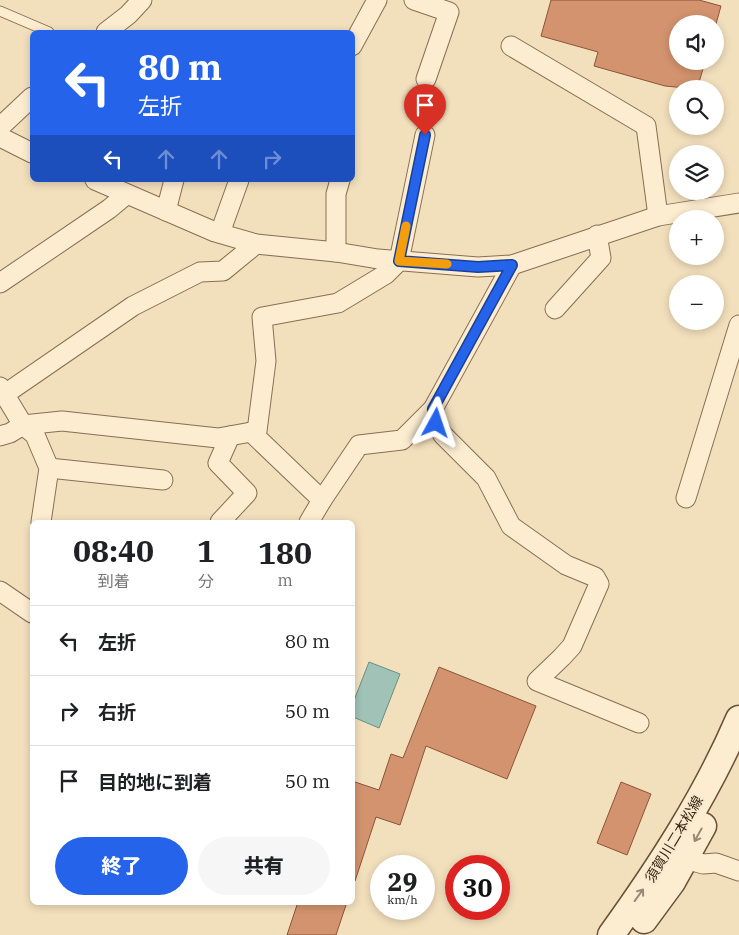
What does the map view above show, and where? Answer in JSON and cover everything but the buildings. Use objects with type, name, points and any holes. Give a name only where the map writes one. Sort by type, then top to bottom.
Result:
[{"type":"main road","points":[[734,759],[739,719]]},
{"type":"main road","name":"須賀川二本松線","points":[[634,935],[672,882],[734,759]]},
{"type":"main road","name":"須賀川二本松線","points":[[611,935],[648,883],[694,807],[734,759]]},
{"type":"street","points":[[108,30],[142,0]]},
{"type":"street","points":[[355,40],[377,0]]},
{"type":"street","points":[[414,0],[450,12],[426,79]]},
{"type":"street","points":[[511,46],[646,126],[658,216]]},
{"type":"street","points":[[0,127],[30,99]]},
{"type":"street","points":[[0,436],[10,433],[23,425],[62,421],[218,438],[257,431],[266,361],[262,317],[338,303],[386,274],[399,261],[425,135]]},
{"type":"street","points":[[0,137],[30,152]]},
{"type":"street","points":[[100,182],[220,233],[256,244],[336,252],[378,259],[478,267],[512,265],[658,216],[739,203]]},
{"type":"street","points":[[166,211],[173,182]]},
{"type":"street","points":[[220,233],[238,182]]},
{"type":"street","points":[[336,252],[336,194],[339,182]]},
{"type":"street","points":[[0,283],[109,209],[127,194]]},
{"type":"street","points":[[555,309],[601,258],[598,235]]},
{"type":"street","points":[[41,520],[49,468],[35,435],[23,425],[2,390],[133,306],[200,272],[223,271],[256,244]]},
{"type":"street","points":[[311,520],[358,445],[402,440],[433,409],[512,265]]},
{"type":"street","points":[[686,498],[739,325]]},
{"type":"street","points":[[433,409],[436,423],[443,435],[486,478],[511,526],[566,565],[595,577],[599,584],[572,646],[537,681],[639,724]]},
{"type":"street","points":[[250,432],[322,500]]},
{"type":"street","points":[[222,520],[247,492],[218,463],[230,436]]},
{"type":"street","points":[[49,468],[164,480]]},
{"type":"street","points":[[0,591],[30,612]]},
{"type":"street","points":[[685,859],[703,864],[716,864],[739,871]]},
{"type":"lane","points":[[0,11],[44,30]]},
{"type":"water","points":[[369,662],[400,674],[379,728],[355,718],[355,698]]},
{"type":"slow traffic","points":[[406,226],[399,261],[447,264]]},
{"type":"route","points":[[425,135],[399,261],[478,267],[512,265],[433,409],[436,423]]}]
